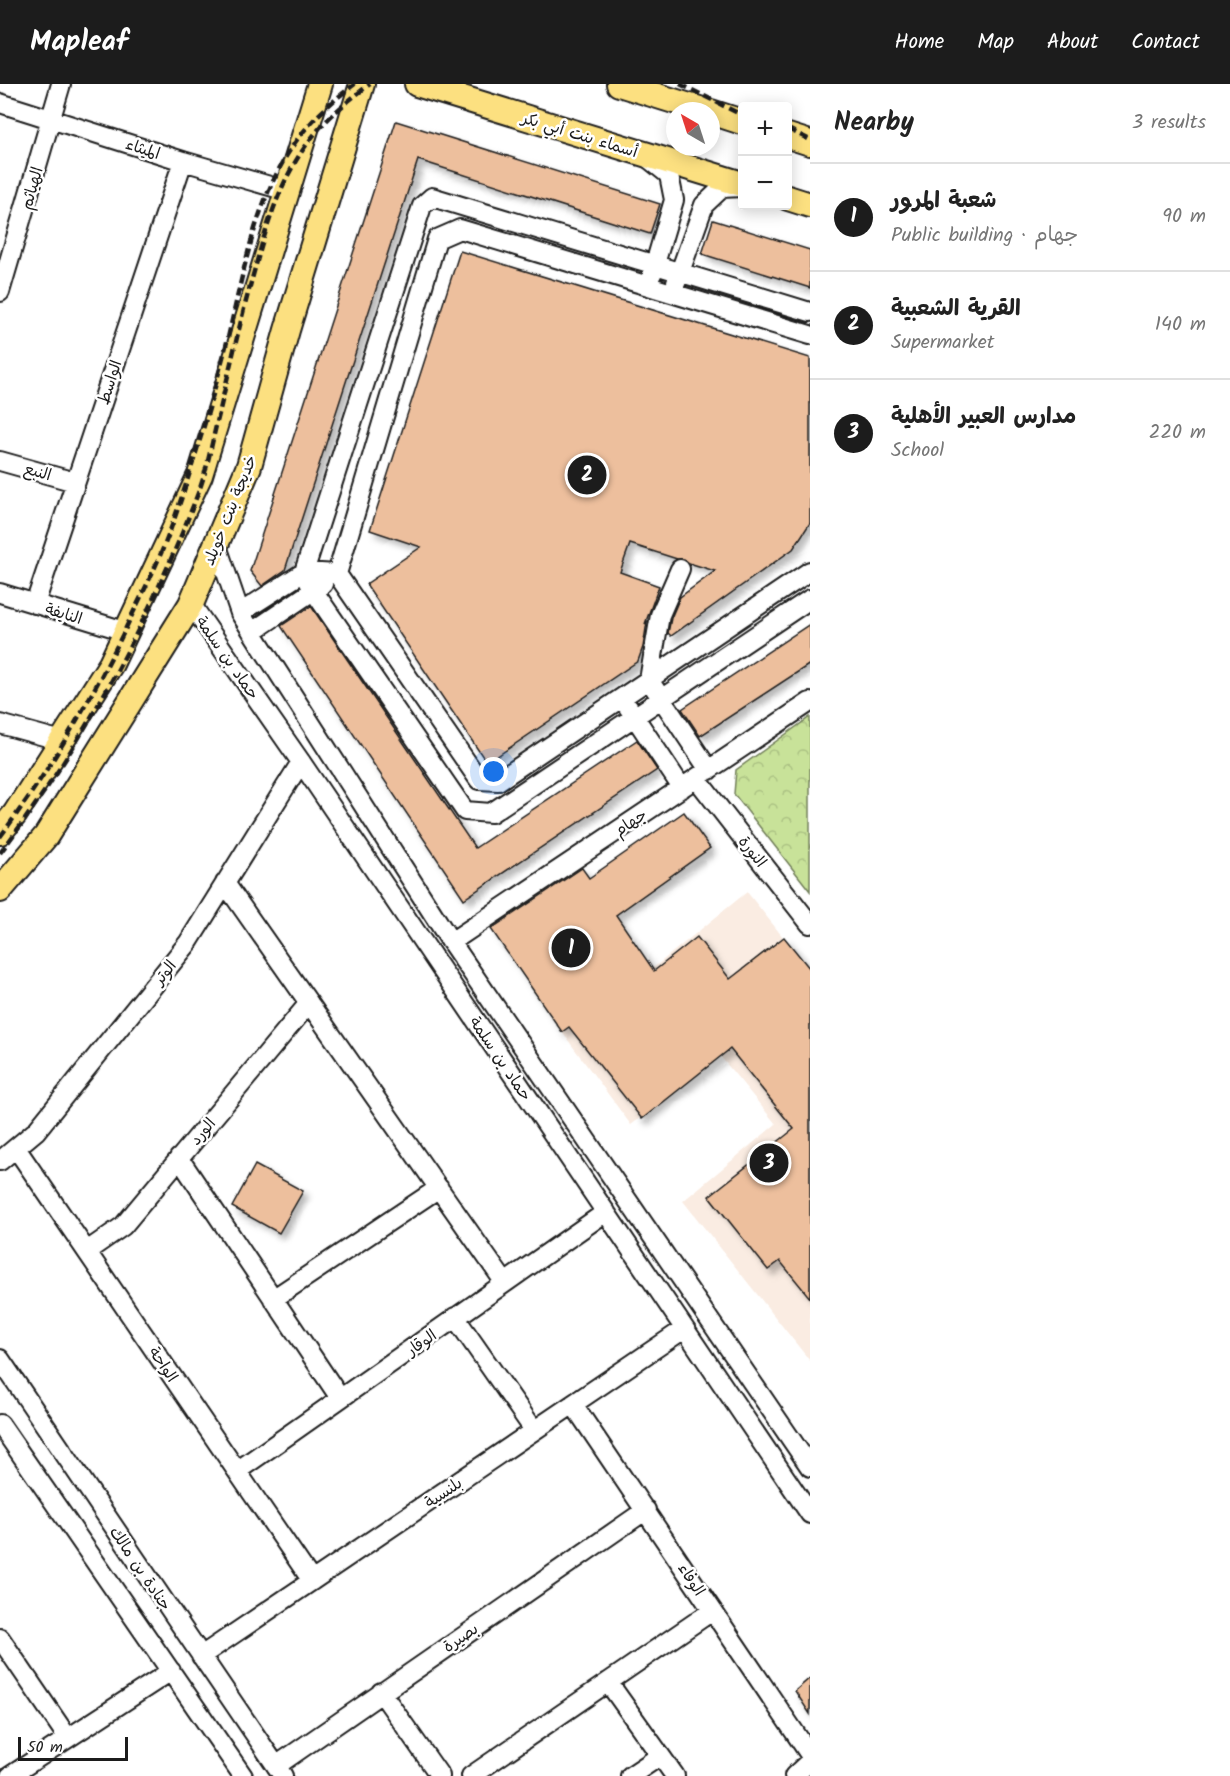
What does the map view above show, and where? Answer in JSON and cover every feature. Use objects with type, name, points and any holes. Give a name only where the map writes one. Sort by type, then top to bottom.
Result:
[{"type":"main road","points":[[0,832],[15,814],[111,664],[200,476],[320,84]]},
{"type":"main road","name":"خديجة بنت خويلد","points":[[0,890],[46,836],[191,604],[249,466],[287,330],[362,84]]},
{"type":"main road","name":"أسماء بنت أبي بكر","points":[[417,84],[738,185]]},
{"type":"main road","points":[[619,84],[677,102]]},
{"type":"main road","points":[[720,115],[738,121]]},
{"type":"main road","points":[[792,137],[810,143]]},
{"type":"main road","points":[[792,199],[810,205]]},
{"type":"street","name":"الهياثم","points":[[0,292],[61,84]]},
{"type":"street","name":"الميثاء","points":[[0,103],[183,161],[287,191]]},
{"type":"street","points":[[640,153],[669,175],[674,200],[649,285]]},
{"type":"street","name":"الواسط","points":[[35,604],[183,161]]},
{"type":"street","points":[[672,293],[704,205],[722,188],[738,186]]},
{"type":"street","points":[[810,312],[432,197],[422,206],[304,573],[465,811],[491,813],[810,599]]},
{"type":"street","points":[[252,632],[337,574],[437,239],[460,229],[810,335]]},
{"type":"street","name":"النبع","points":[[0,460],[75,482]]},
{"type":"street","name":"حماد بن سلمة","points":[[216,543],[240,613],[451,942],[810,1467]]},
{"type":"street","points":[[680,569],[660,615],[649,680],[662,698],[696,778]]},
{"type":"street","points":[[337,574],[479,780],[498,781],[810,571]]},
{"type":"street","points":[[240,613],[304,573],[337,574]]},
{"type":"street","name":"النايفة","points":[[0,593],[128,632]]},
{"type":"street","name":"حماد بن سلمة","points":[[191,604],[301,762],[810,1514]]},
{"type":"street","points":[[622,698],[634,716],[696,778]]},
{"type":"street","name":"جهام","points":[[451,942],[810,702]]},
{"type":"street","points":[[5,730],[62,741]]},
{"type":"street","name":"الوتر","points":[[0,1161],[36,1131],[188,943],[301,762]]},
{"type":"street","name":"النورة","points":[[696,778],[810,924]]},
{"type":"street","points":[[225,883],[505,1283]]},
{"type":"street","name":"الورد","points":[[87,1251],[123,1226],[309,1002]]},
{"type":"street","name":"الواحة","points":[[16,1148],[312,1581]]},
{"type":"street","points":[[179,1158],[340,1398]]},
{"type":"street","points":[[273,1299],[439,1188]]},
{"type":"street","name":"الوقار","points":[[237,1471],[606,1212]]},
{"type":"street","points":[[455,1317],[534,1430]]},
{"type":"street","name":"بلنسية","points":[[201,1656],[684,1329]]},
{"type":"street","name":"جنادة بن مالك","points":[[0,1359],[280,1771]]},
{"type":"street","name":"الوفاء","points":[[573,1404],[810,1755]]},
{"type":"street","name":"جنادة بن مالك","points":[[0,1424],[243,1776]]},
{"type":"street","name":"بصيرة","points":[[280,1771],[381,1692],[646,1510]]},
{"type":"street","points":[[471,1776],[712,1611]]},
{"type":"street","points":[[0,1638],[68,1738]]},
{"type":"street","points":[[10,1776],[171,1671]]},
{"type":"street","points":[[608,1682],[675,1776]]},
{"type":"street","points":[[381,1692],[441,1776]]},
{"type":"street","points":[[630,1776],[660,1755]]},
{"type":"street","points":[[794,1776],[810,1761]]},
{"type":"shaded area","points":[[747,892],[810,971],[810,1361],[683,1201],[776,1124],[720,1056],[631,1125],[562,1032],[653,968]]},
{"type":"green space","points":[[810,717],[810,891],[734,794],[736,770]]},
{"type":"building","points":[[396,121],[660,204],[650,234],[418,160],[285,570],[262,586],[250,571]]},
{"type":"building","points":[[713,220],[810,250],[810,288],[702,254]]},
{"type":"building","points":[[460,251],[810,358],[810,523],[793,549],[671,636],[668,633],[671,618],[680,597],[715,571],[689,563],[684,559],[677,559],[630,544],[620,572],[659,586],[645,624],[647,622],[638,661],[487,763],[366,584],[421,547],[370,530]]},
{"type":"building","points":[[311,606],[475,848],[637,740],[657,770],[464,899],[281,626]]},
{"type":"building","points":[[810,624],[810,664],[700,736],[682,709]]},
{"type":"building","points":[[684,812],[710,848],[616,915],[654,971],[697,937],[730,979],[784,937],[810,969],[810,1298],[780,1261],[768,1270],[709,1196],[794,1129],[730,1049],[642,1119],[569,1027],[562,1032],[491,929],[582,868],[589,878]]},
{"type":"building","points":[[255,1165],[303,1191],[279,1233],[232,1207]]},
{"type":"building","points":[[810,1678],[810,1714],[795,1691]]},
{"type":"railway","points":[[0,837],[55,757],[88,701],[148,583],[162,550],[200,440],[225,350],[250,244],[268,192],[280,167],[300,136],[322,112],[355,84]]},
{"type":"railway","points":[[0,853],[60,768],[113,678],[160,585],[181,537],[205,471],[250,286],[270,217],[283,185],[300,155],[323,124],[370,84]]},
{"type":"railway","points":[[680,84],[738,113]]},
{"type":"railway","points":[[792,131],[810,140]]},
{"type":"place","name":"القرية الشعبية","points":[[587,475]]},
{"type":"place","name":"شعبة المرور","points":[[571,948]]},
{"type":"place","name":"مدارس العبير الأهلية","points":[[769,1163]]}]
